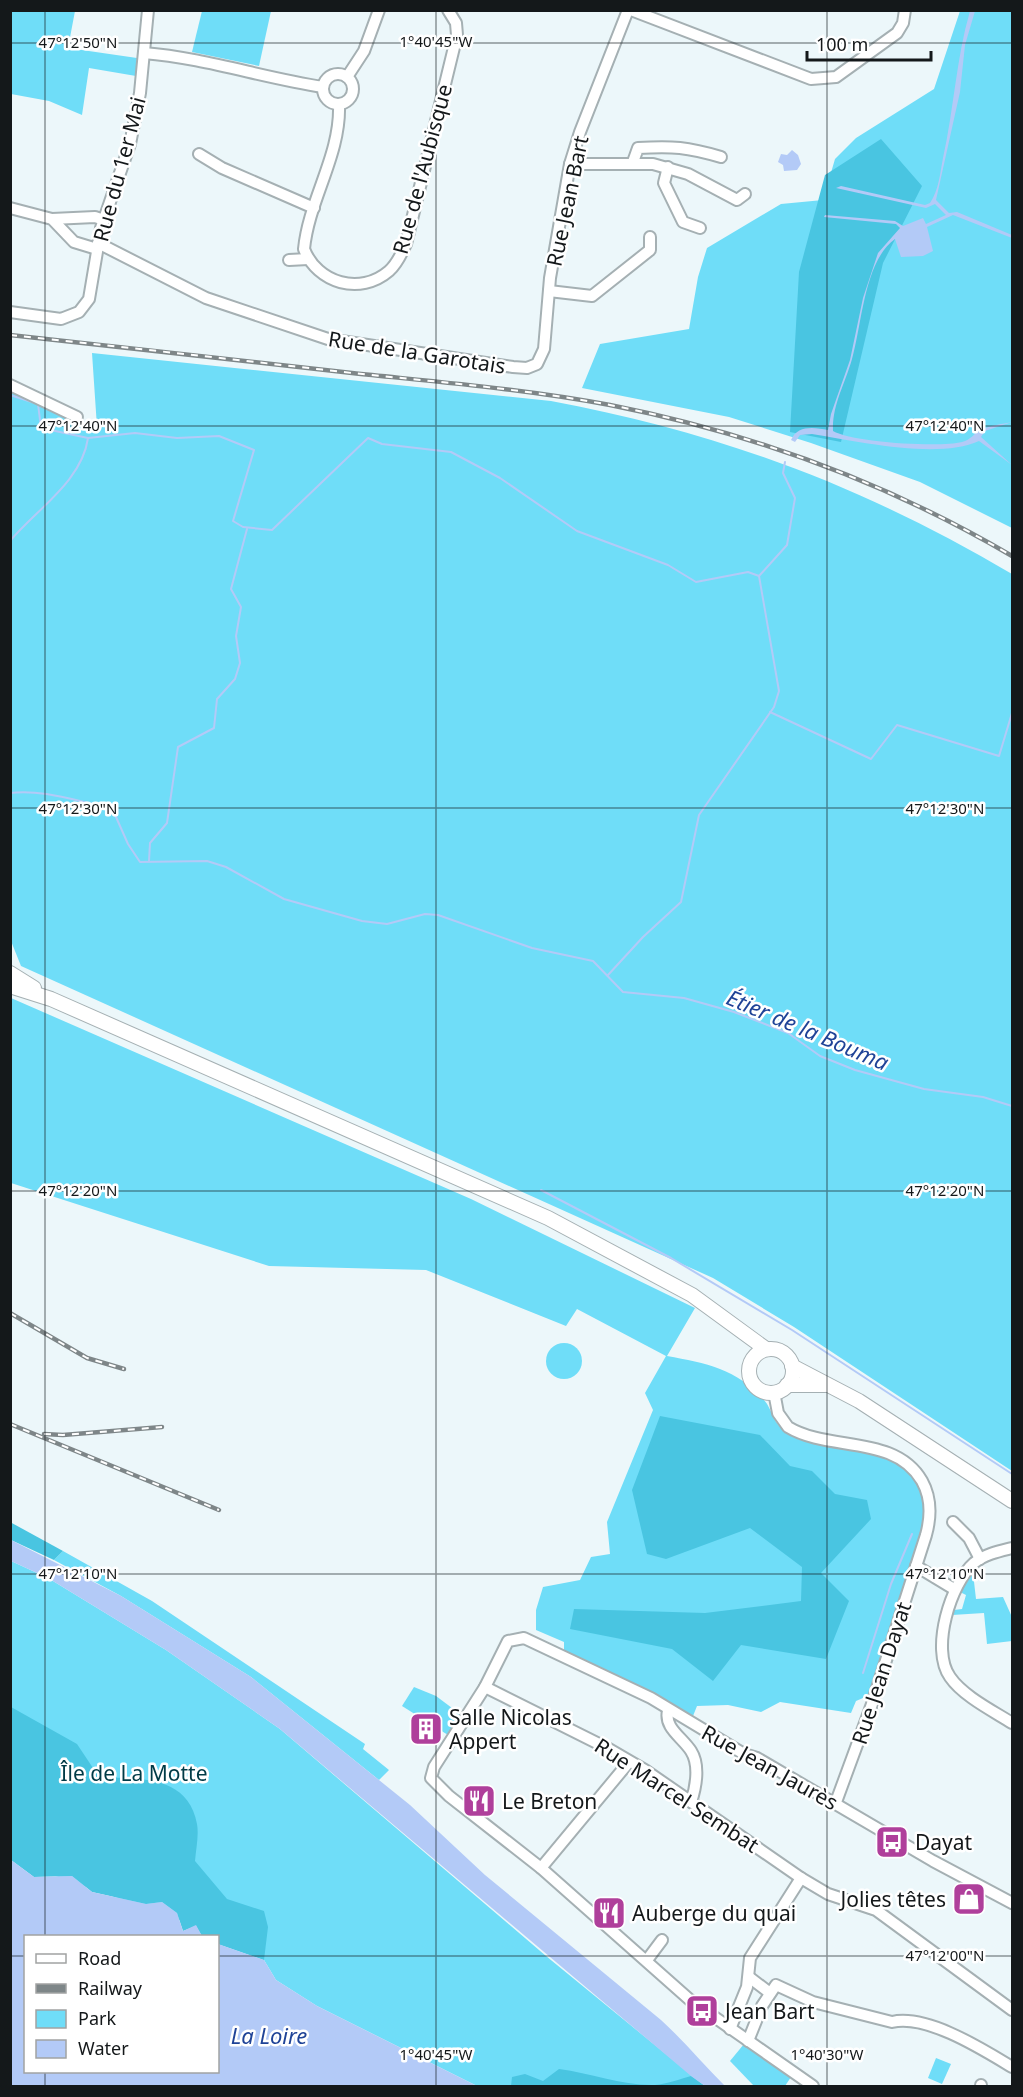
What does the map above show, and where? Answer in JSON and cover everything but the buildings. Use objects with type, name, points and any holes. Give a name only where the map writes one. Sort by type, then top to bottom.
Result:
[{"type":"main road","points":[[10,973],[51,999]]},
{"type":"main road","points":[[10,986],[51,999],[548,1218],[692,1295],[766,1349],[783,1352],[792,1365],[882,1415],[1012,1501]]},
{"type":"main road","points":[[734,1327],[750,1362],[749,1374],[753,1384],[762,1391],[774,1392],[787,1386],[827,1385]]},
{"type":"main road","points":[[750,1362],[758,1353],[766,1349]]},
{"type":"main road","points":[[787,1386],[792,1375],[792,1365]]},
{"type":"street","name":"Rue du 1er Mai","points":[[10,312],[55,319],[69,317],[79,312],[89,299],[104,220],[130,144],[148,10]]},
{"type":"street","points":[[347,77],[364,51],[379,10]]},
{"type":"street","name":"Rue de l'Aubisque","points":[[308,259],[327,279],[350,284],[377,278],[388,272],[399,260],[406,244],[457,35],[456,23],[448,10]]},
{"type":"street","points":[[629,10],[812,79],[825,80],[836,77],[897,33],[903,23],[905,10]]},
{"type":"street","name":"Rue Jean Bart","points":[[546,327],[549,291],[570,164],[579,132],[629,10]]},
{"type":"street","points":[[144,53],[183,57],[280,81],[323,87]]},
{"type":"street","points":[[323,87],[330,76],[339,74],[347,77],[352,86],[351,95],[339,104]]},
{"type":"street","points":[[323,87],[327,99],[339,104]]},
{"type":"street","points":[[289,260],[308,259],[304,249],[305,240],[340,128],[339,104]]},
{"type":"street","points":[[633,162],[638,148],[673,146],[687,147],[721,157]]},
{"type":"street","points":[[199,154],[222,168],[314,208]]},
{"type":"street","points":[[570,164],[633,162],[668,167],[700,180],[728,198],[737,200],[745,194]]},
{"type":"street","points":[[668,167],[664,183],[683,222],[700,228]]},
{"type":"street","points":[[10,208],[52,219],[95,217],[104,220]]},
{"type":"street","name":"Rue de la Garotais","points":[[52,219],[74,242],[98,246],[206,298],[328,339],[527,368],[537,364],[542,357],[546,327]]},
{"type":"street","points":[[549,291],[592,296],[650,250],[650,237]]},
{"type":"street","points":[[10,385],[77,417]]},
{"type":"street","name":"Rue Jean Dayat","points":[[774,1392],[780,1418],[794,1430],[891,1454],[907,1463],[916,1473],[927,1493],[930,1514],[916,1566],[864,1726],[836,1802]]},
{"type":"street","points":[[954,1522],[969,1538],[980,1559]]},
{"type":"street","points":[[1012,1548],[980,1559],[962,1576],[954,1589],[945,1625],[943,1646],[948,1676],[970,1695],[1012,1723]]},
{"type":"street","points":[[916,1566],[954,1589]]},
{"type":"street","name":"Rue Jean Jaurès","points":[[485,1687],[508,1641],[525,1638],[651,1698],[668,1711],[836,1802],[855,1816],[933,1862],[1012,1903]]},
{"type":"street","points":[[485,1687],[434,1767],[431,1778],[448,1796],[541,1868],[690,2000],[813,2086]]},
{"type":"street","name":"Rue Marcel Sembat","points":[[485,1687],[609,1749],[828,1894],[876,1910],[1012,2010]]},
{"type":"street","points":[[668,1711],[668,1724],[694,1758],[696,1788],[691,1802]]},
{"type":"street","points":[[541,1868],[629,1762]]},
{"type":"street","points":[[730,2029],[749,1977],[750,1958],[801,1878]]},
{"type":"street","points":[[647,1960],[662,1940]]},
{"type":"street","points":[[749,1977],[773,1989],[813,2002],[892,2022],[905,2019],[951,2034],[1012,2067]]},
{"type":"street","points":[[748,2041],[773,1989]]},
{"type":"green space","points":[[10,11],[75,11],[68,48],[137,58],[136,76],[89,68],[82,115],[49,101],[11,94]]},
{"type":"green space","points":[[202,11],[271,11],[259,66],[192,52]]},
{"type":"green space","points":[[960,11],[1012,11],[1012,528],[920,482],[811,443],[729,417],[582,388],[600,344],[689,329],[698,277],[707,248],[781,204],[823,200],[835,159],[856,138],[934,89]]},
{"type":"green space","points":[[92,353],[551,401],[614,414],[674,429],[789,466],[901,514],[1012,574],[1012,1471],[794,1327],[713,1278],[21,966],[11,941],[11,390],[97,427]]},
{"type":"green space","points":[[11,998],[471,1199],[695,1308],[667,1356],[695,1361],[732,1374],[754,1389],[767,1404],[778,1424],[785,1430],[821,1442],[864,1450],[902,1464],[915,1477],[923,1495],[925,1523],[870,1695],[856,1701],[851,1713],[780,1702],[761,1712],[728,1705],[697,1706],[693,1716],[564,1651],[564,1642],[536,1630],[536,1610],[543,1587],[580,1580],[591,1557],[610,1554],[607,1522],[653,1410],[645,1393],[666,1356],[577,1309],[566,1326],[426,1270],[269,1266],[11,1183]]},
{"type":"green space","points":[[564,1343],[576,1349],[582,1361],[576,1373],[564,1379],[552,1373],[546,1361],[552,1349]]},
{"type":"green space","points":[[63,1551],[152,1601],[365,1744],[363,1749],[389,1770],[379,1780],[251,1677],[121,1596],[54,1560]]},
{"type":"green space","name":"Île de La Motte","points":[[11,1561],[48,1578],[166,1650],[280,1729],[546,1956],[705,2086],[477,2086],[317,2006],[276,1980],[264,1960],[219,1944],[219,1935],[201,1935],[196,1926],[11,1860]]},
{"type":"green space","points":[[973,1573],[976,1599],[1003,1597],[1012,1617],[1012,1641],[987,1644],[984,1613],[952,1615],[954,1610],[962,1609],[966,1595],[960,1592]]},
{"type":"green space","points":[[414,1687],[436,1696],[460,1714],[448,1735],[402,1706]]},
{"type":"green space","points":[[744,2044],[791,2077],[785,2086],[754,2086],[730,2061]]},
{"type":"green space","points":[[936,2058],[951,2064],[942,2084],[928,2078]]},
{"type":"shaded area","points":[[881,139],[922,186],[883,263],[841,442],[790,432],[799,272],[825,175]]},
{"type":"shaded area","points":[[660,1416],[760,1435],[790,1466],[812,1471],[835,1494],[867,1500],[871,1519],[821,1573],[849,1601],[826,1659],[741,1645],[713,1681],[672,1649],[570,1629],[574,1609],[705,1613],[801,1601],[802,1567],[750,1528],[666,1559],[647,1554],[632,1490]]},
{"type":"shaded area","points":[[10,1522],[63,1551],[54,1560],[11,1540]]},
{"type":"shaded area","points":[[11,1707],[77,1744],[99,1777],[129,1778],[159,1783],[183,1796],[192,1808],[197,1824],[195,1861],[227,1899],[264,1911],[268,1927],[264,1960],[219,1944],[219,1935],[201,1935],[196,1926],[183,1931],[177,1913],[162,1902],[146,1904],[92,1892],[72,1876],[34,1877],[11,1860]]},
{"type":"shaded area","points":[[559,2069],[643,2085],[669,2083],[691,2076],[705,2086],[511,2086],[512,2077],[525,2074],[543,2081]]},
{"type":"water","points":[[970,11],[975,11],[965,45],[960,92],[936,200],[949,213],[957,212],[1012,235],[1012,238],[953,215],[927,227],[933,251],[923,256],[901,257],[895,239],[885,249],[870,278],[852,359],[835,412],[833,431],[876,441],[951,444],[965,441],[988,427],[1012,422],[985,431],[981,437],[1012,465],[979,441],[942,449],[920,449],[812,434],[800,435],[795,442],[791,440],[802,429],[828,430],[831,414],[850,360],[863,298],[878,253],[900,228],[896,224],[824,217],[825,215],[895,221],[903,226],[923,218],[926,224],[946,215],[935,204],[926,208],[836,188],[841,186],[925,205],[930,203],[939,181],[961,47]]},
{"type":"water","points":[[792,150],[798,155],[801,164],[797,170],[784,171],[783,165],[778,162],[781,154],[787,155]]},
{"type":"water","points":[[11,1540],[121,1596],[251,1677],[410,1805],[485,1875],[661,2020],[725,2086],[705,2086],[691,2076],[280,1729],[166,1650],[48,1578],[11,1561]]},
{"type":"water","name":"La Loire","points":[[11,1860],[34,1877],[72,1876],[92,1892],[146,1904],[162,1902],[177,1913],[183,1931],[196,1925],[201,1935],[24,1935],[24,2073],[219,2073],[219,1944],[264,1960],[276,1980],[317,2006],[477,2086],[11,2086]]},
{"type":"waterway","points":[[10,395],[38,404],[41,428],[88,438],[135,433],[177,438],[219,436],[254,450],[233,521],[243,527],[272,530],[368,438],[382,444],[451,452],[500,478],[577,531],[668,565],[696,582],[748,572],[759,576],[787,545],[795,498],[783,473],[785,462]]},
{"type":"waterway","points":[[10,541],[68,481],[84,453],[88,438]]},
{"type":"waterway","points":[[149,861],[150,843],[167,823],[178,747],[214,728],[217,699],[235,679],[240,663],[236,636],[241,607],[231,589],[247,529]]},
{"type":"waterway","points":[[608,975],[643,937],[681,902],[699,815],[774,707],[779,691],[759,576]]},
{"type":"waterway","points":[[770,712],[871,759],[897,725],[999,756],[1012,713]]},
{"type":"waterway","name":"Étier de la Bouma","points":[[10,793],[49,794],[112,808],[128,844],[140,862],[207,861],[226,867],[284,899],[362,921],[387,924],[425,914],[438,915],[532,948],[593,961],[623,992],[684,998],[734,1012],[788,1033],[820,1056],[855,1070],[924,1089],[983,1097],[1012,1106]]},
{"type":"waterway","points":[[541,1190],[671,1258],[792,1330],[1012,1474]]},
{"type":"waterway","points":[[863,1673],[891,1584],[912,1534]]},
{"type":"railway","points":[[10,335],[514,390],[610,405],[715,430],[818,464],[917,506],[1012,556]]},
{"type":"railway","points":[[10,1313],[87,1358],[124,1369]]},
{"type":"railway","points":[[10,1424],[219,1510]]},
{"type":"railway","points":[[44,1434],[63,1435],[162,1427]]},
{"type":"place","name":"Salle Nicolas Appert","points":[[426,1729]]},
{"type":"place","name":"Le Breton","points":[[479,1801]]},
{"type":"place","name":"Dayat","points":[[892,1842]]},
{"type":"place","name":"Jolies têtes","points":[[969,1899]]},
{"type":"place","name":"Auberge du quai","points":[[609,1913]]},
{"type":"place","name":"Jean Bart","points":[[702,2011]]}]
